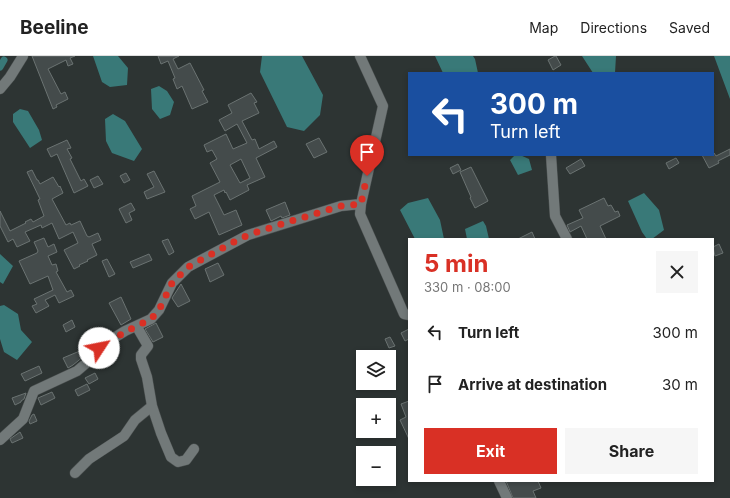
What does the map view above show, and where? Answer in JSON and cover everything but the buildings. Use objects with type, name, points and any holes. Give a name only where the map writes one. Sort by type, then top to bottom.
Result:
[{"type":"street","points":[[0,89],[10,77],[23,56]]},
{"type":"street","points":[[360,56],[383,106],[360,214],[404,314],[408,315]]},
{"type":"street","points":[[550,156],[555,216],[566,238]]},
{"type":"street","points":[[0,440],[23,419],[34,391],[77,371],[97,354],[99,348],[106,343],[151,319],[159,310],[172,283],[188,267],[248,235],[341,206],[361,204]]},
{"type":"street","points":[[137,327],[148,346],[141,355],[141,360],[147,377],[152,406],[160,433],[171,457],[178,462],[186,460],[194,450]]},
{"type":"street","points":[[75,473],[90,459],[124,436],[134,420],[152,406]]},
{"type":"street","points":[[499,482],[507,498]]},
{"type":"water","points":[[93,56],[118,56],[128,68],[127,85],[110,87],[102,82]]},
{"type":"water","points":[[262,56],[302,56],[323,95],[320,115],[304,131],[287,127],[260,72]]},
{"type":"water","points":[[435,56],[473,56],[478,72],[443,72]]},
{"type":"water","points":[[582,56],[616,56],[615,72],[592,72]]},
{"type":"water","points":[[714,56],[730,56],[730,99]]},
{"type":"water","points":[[159,86],[167,91],[174,102],[170,115],[160,119],[152,109],[151,89]]},
{"type":"water","points":[[20,109],[28,111],[39,130],[42,140],[30,148],[13,122],[13,114]]},
{"type":"water","points":[[113,114],[125,121],[142,149],[134,161],[112,153],[106,141],[105,119]]},
{"type":"water","points":[[514,156],[522,156],[529,159],[532,170],[518,175],[510,160]]},
{"type":"water","points":[[644,193],[659,210],[664,230],[653,238],[646,238],[628,201]]},
{"type":"water","points":[[428,198],[440,220],[444,238],[414,238],[400,210],[408,203]]},
{"type":"water","points":[[483,221],[486,226],[489,238],[467,238],[465,229]]},
{"type":"water","points":[[0,254],[13,266],[3,284],[0,282]]},
{"type":"water","points":[[4,305],[18,314],[21,330],[32,342],[17,360],[4,352],[0,339],[0,306]]},
{"type":"waterway","points":[[0,67],[4,60]]},
{"type":"route","points":[[99,348],[125,332],[151,319],[159,310],[172,283],[188,267],[202,261],[248,235],[341,206],[361,204],[367,176]]}]
